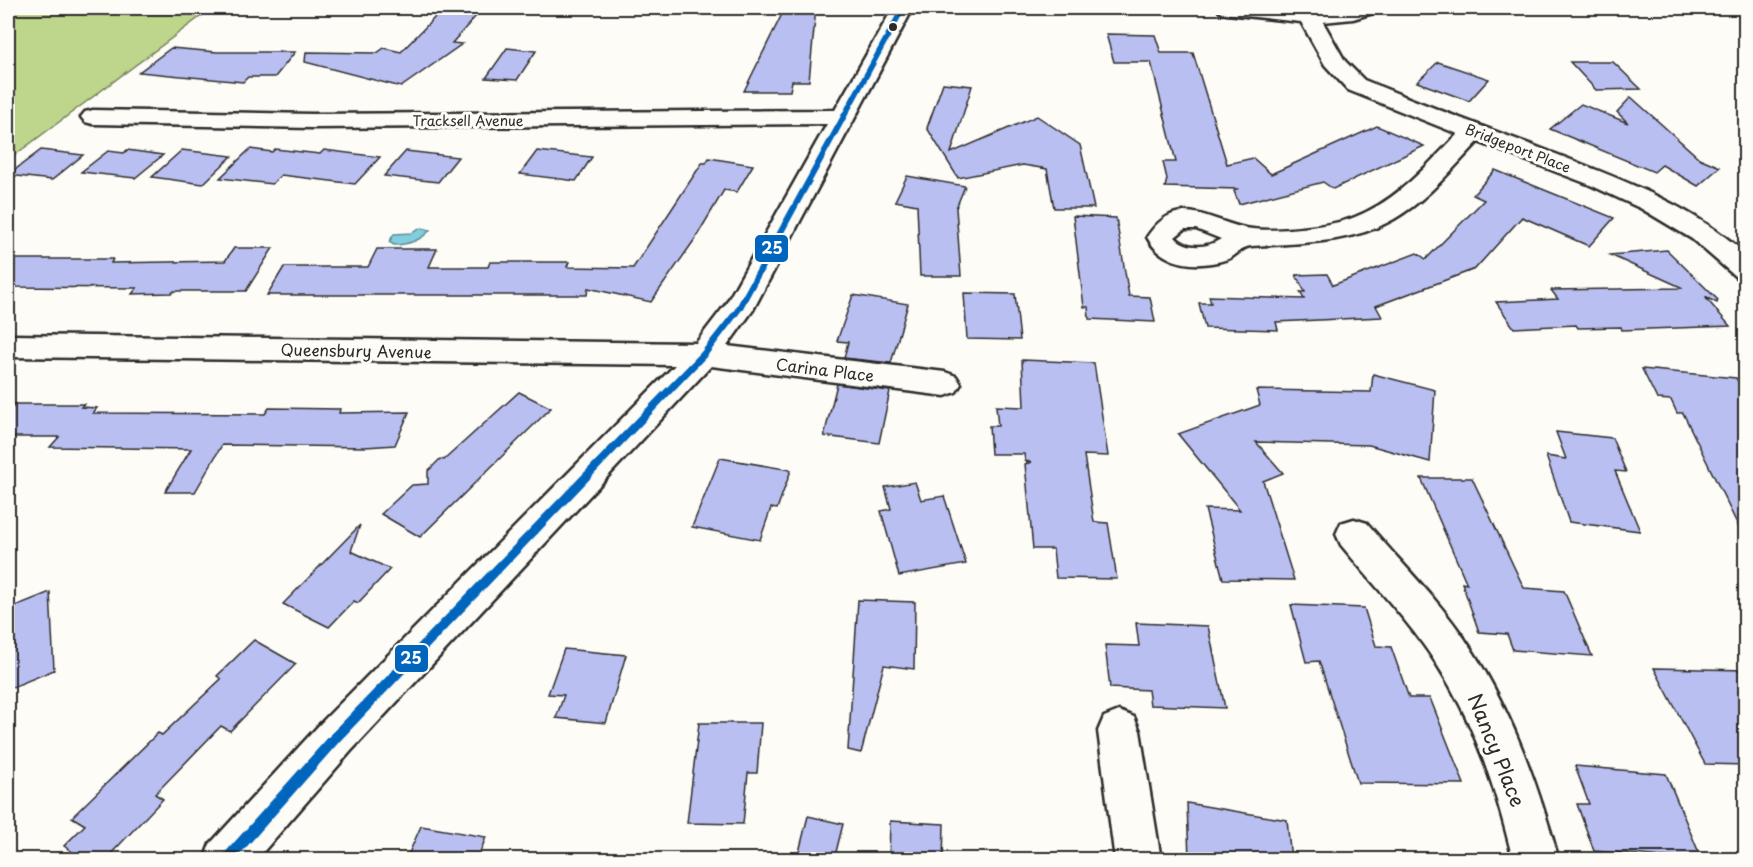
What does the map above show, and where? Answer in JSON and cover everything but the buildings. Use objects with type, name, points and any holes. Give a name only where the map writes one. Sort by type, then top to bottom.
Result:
[{"type":"street","points":[[226,860],[336,737],[704,354],[738,310],[903,8]]},
{"type":"street","points":[[1227,8],[1308,15],[1341,14],[1369,8]]},
{"type":"street","name":"Bridgeport Place","points":[[1308,15],[1336,64],[1356,85],[1591,176],[1690,224],[1746,270]]},
{"type":"street","name":"Tracksell Avenue","points":[[93,117],[323,121],[844,117]]},
{"type":"street","points":[[1242,236],[1312,234],[1359,227],[1396,210],[1475,131]]},
{"type":"street","name":"Queensbury Avenue","points":[[8,346],[704,354]]},
{"type":"street","name":"Carina Place","points":[[704,354],[945,384]]},
{"type":"street","name":"Nancy Place","points":[[1354,534],[1449,649],[1485,710],[1512,777],[1536,860]]},
{"type":"street","points":[[1119,730],[1138,860]]},
{"type":"green space","points":[[8,8],[212,8],[8,160]]},
{"type":"water","points":[[421,228],[430,230],[423,237],[404,244],[394,245],[389,242],[394,234],[412,233]]},
{"type":"transit line","name":"25","points":[[226,860],[336,737],[704,354],[738,310],[903,8]]}]
